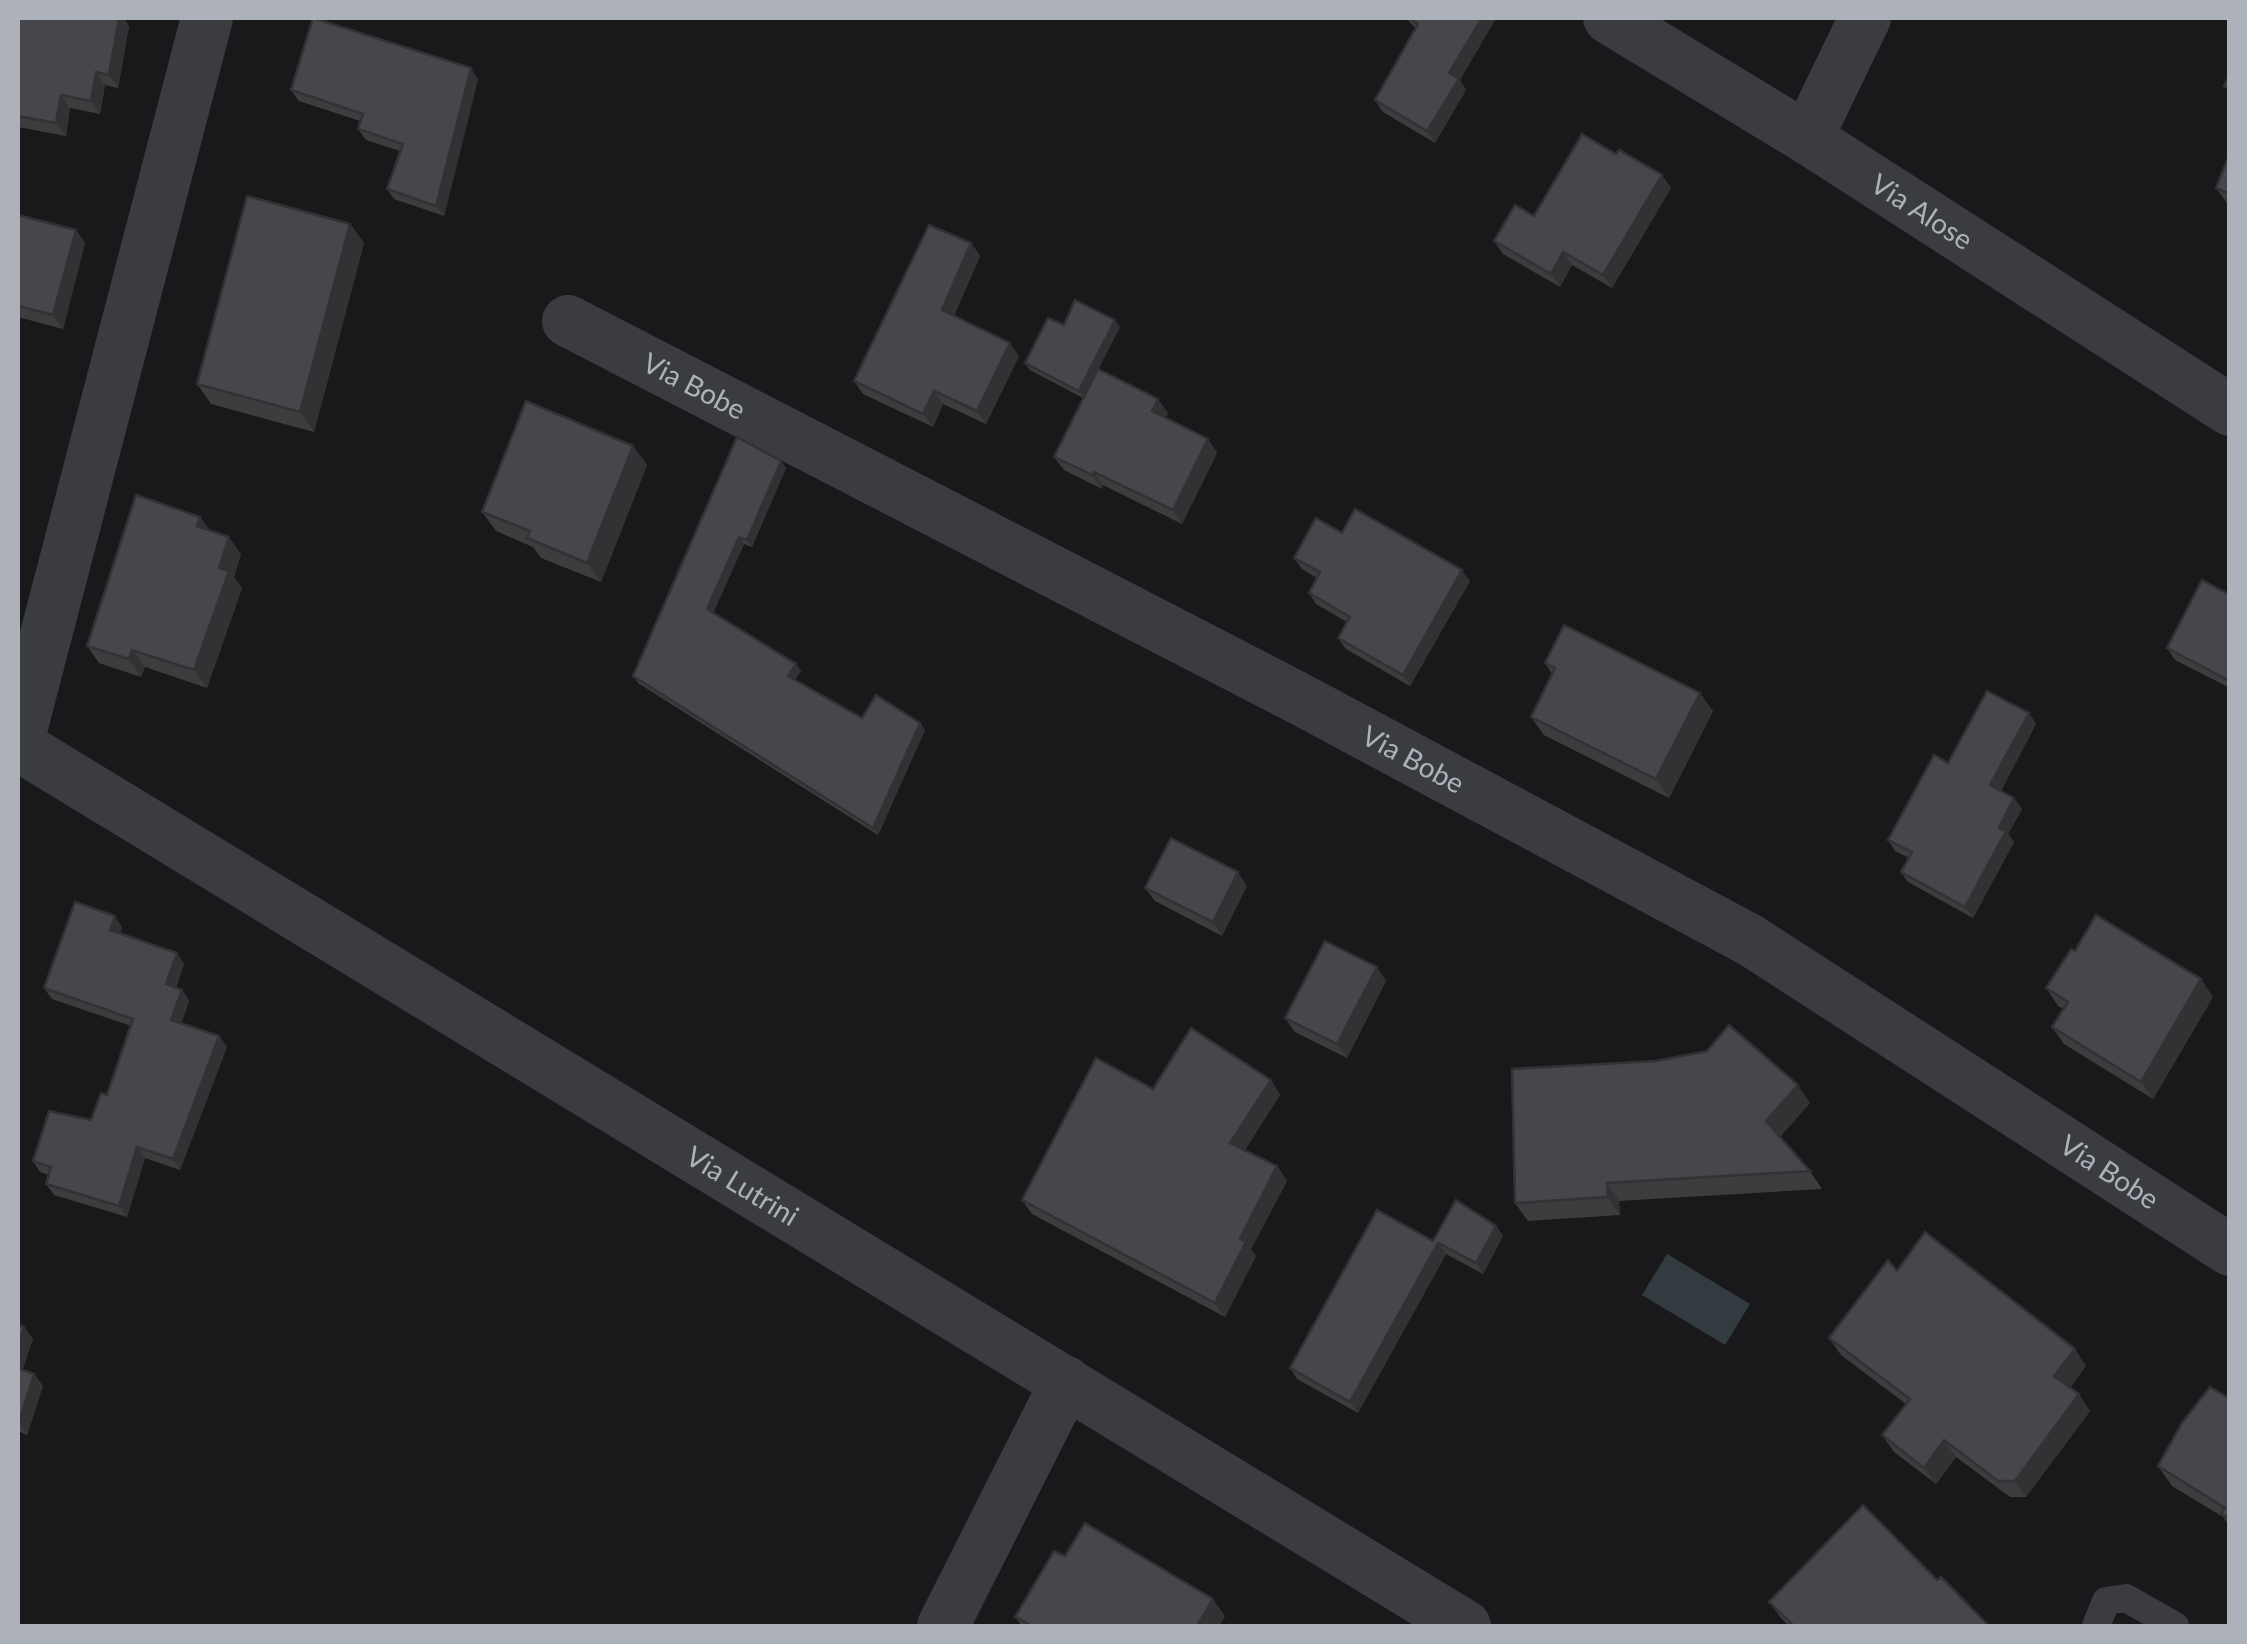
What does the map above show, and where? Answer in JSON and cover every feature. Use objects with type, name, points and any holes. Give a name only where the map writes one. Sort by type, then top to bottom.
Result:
[{"type":"street","points":[[18,743],[207,18]]},
{"type":"street","name":"Via Alose","points":[[1609,18],[1807,138],[2230,410]]},
{"type":"street","points":[[1807,138],[1865,18]]},
{"type":"street","name":"Via Bobe","points":[[568,321],[1298,698],[1750,940],[2230,1250]]},
{"type":"street","name":"Via Lutrini","points":[[18,743],[1466,1626]]},
{"type":"street","points":[[943,1626],[1066,1382]]},
{"type":"lane","points":[[2096,1626],[2106,1601],[2126,1598],[2175,1626]]},
{"type":"shaded area","points":[[1667,1254],[1750,1304],[1725,1345],[1642,1295]]},
{"type":"building","points":[[18,18],[119,18],[109,75],[96,72],[91,101],[61,95],[56,123],[18,116]]},
{"type":"building","points":[[313,18],[471,68],[436,206],[387,189],[403,144],[358,129],[363,114],[291,90]]},
{"type":"building","points":[[1408,18],[1482,18],[1449,73],[1459,79],[1427,131],[1375,100],[1418,24]]},
{"type":"building","points":[[1582,134],[1662,175],[1603,275],[1563,252],[1551,274],[1494,241],[1515,205],[1534,216]]},
{"type":"building","points":[[2230,153],[2230,194],[2216,188]]},
{"type":"building","points":[[247,196],[350,224],[300,412],[197,384]]},
{"type":"building","points":[[18,215],[76,230],[53,315],[18,306]]},
{"type":"building","points":[[929,225],[971,243],[942,310],[1010,343],[977,411],[934,391],[923,414],[854,381]]},
{"type":"building","points":[[1075,300],[1115,320],[1079,391],[1025,363],[1048,318],[1064,325]]},
{"type":"building","points":[[1098,369],[1158,399],[1152,411],[1208,439],[1173,510],[1054,457]]},
{"type":"building","points":[[526,401],[633,446],[587,563],[527,538],[530,531],[482,512]]},
{"type":"building","points":[[737,437],[781,461],[747,540],[739,537],[707,609],[796,664],[788,676],[862,718],[876,695],[920,723],[873,828],[633,676]]},
{"type":"building","points":[[136,495],[200,517],[197,526],[229,537],[219,568],[229,571],[194,670],[132,650],[129,659],[87,646]]},
{"type":"building","points":[[1355,509],[1462,570],[1403,675],[1338,638],[1350,617],[1309,593],[1320,572],[1294,558],[1316,518],[1342,533]]},
{"type":"building","points":[[2202,580],[2230,595],[2230,681],[2167,648]]},
{"type":"building","points":[[1564,625],[1700,693],[1656,779],[1531,717],[1555,668],[1545,663]]},
{"type":"building","points":[[1987,691],[2029,713],[1990,785],[2014,798],[1999,828],[2006,831],[1965,907],[1901,872],[1912,852],[1888,840],[1934,755],[1948,763]]},
{"type":"building","points":[[1171,838],[1238,872],[1213,922],[1145,888]]},
{"type":"building","points":[[75,902],[115,916],[110,930],[177,953],[166,984],[182,990],[171,1020],[219,1036],[173,1159],[137,1147],[119,1206],[46,1184],[51,1167],[33,1161],[49,1111],[91,1120],[101,1093],[107,1095],[133,1019],[44,988]]},
{"type":"building","points":[[2096,915],[2201,979],[2141,1082],[2052,1027],[2068,1002],[2046,988],[2071,949],[2075,951]]},
{"type":"building","points":[[1325,941],[1377,967],[1337,1044],[1285,1018]]},
{"type":"building","points":[[1729,1025],[1798,1085],[1766,1121],[1810,1171],[1607,1183],[1608,1197],[1515,1203],[1512,1069],[1656,1061],[1707,1051]]},
{"type":"building","points":[[1191,1028],[1271,1080],[1230,1143],[1277,1166],[1240,1239],[1246,1242],[1215,1303],[1022,1200],[1096,1058],[1153,1089]]},
{"type":"building","points":[[1456,1200],[1496,1226],[1476,1263],[1438,1243],[1350,1402],[1290,1368],[1377,1210],[1433,1241]]},
{"type":"building","points":[[1925,1232],[2075,1349],[2054,1376],[2079,1394],[2015,1481],[1998,1481],[1944,1440],[1924,1468],[1882,1435],[1910,1399],[1829,1338],[1888,1260],[1897,1271]]},
{"type":"building","points":[[18,1325],[24,1327],[18,1346]]},
{"type":"building","points":[[18,1368],[34,1374],[19,1422],[18,1422]]},
{"type":"building","points":[[2210,1387],[2230,1399],[2230,1519],[2221,1514],[2225,1508],[2158,1466],[2182,1423]]},
{"type":"building","points":[[1863,1505],[1989,1626],[1794,1626],[1769,1602]]},
{"type":"building","points":[[1085,1523],[1213,1599],[1197,1626],[1032,1626],[1015,1617],[1054,1551],[1065,1556]]}]
